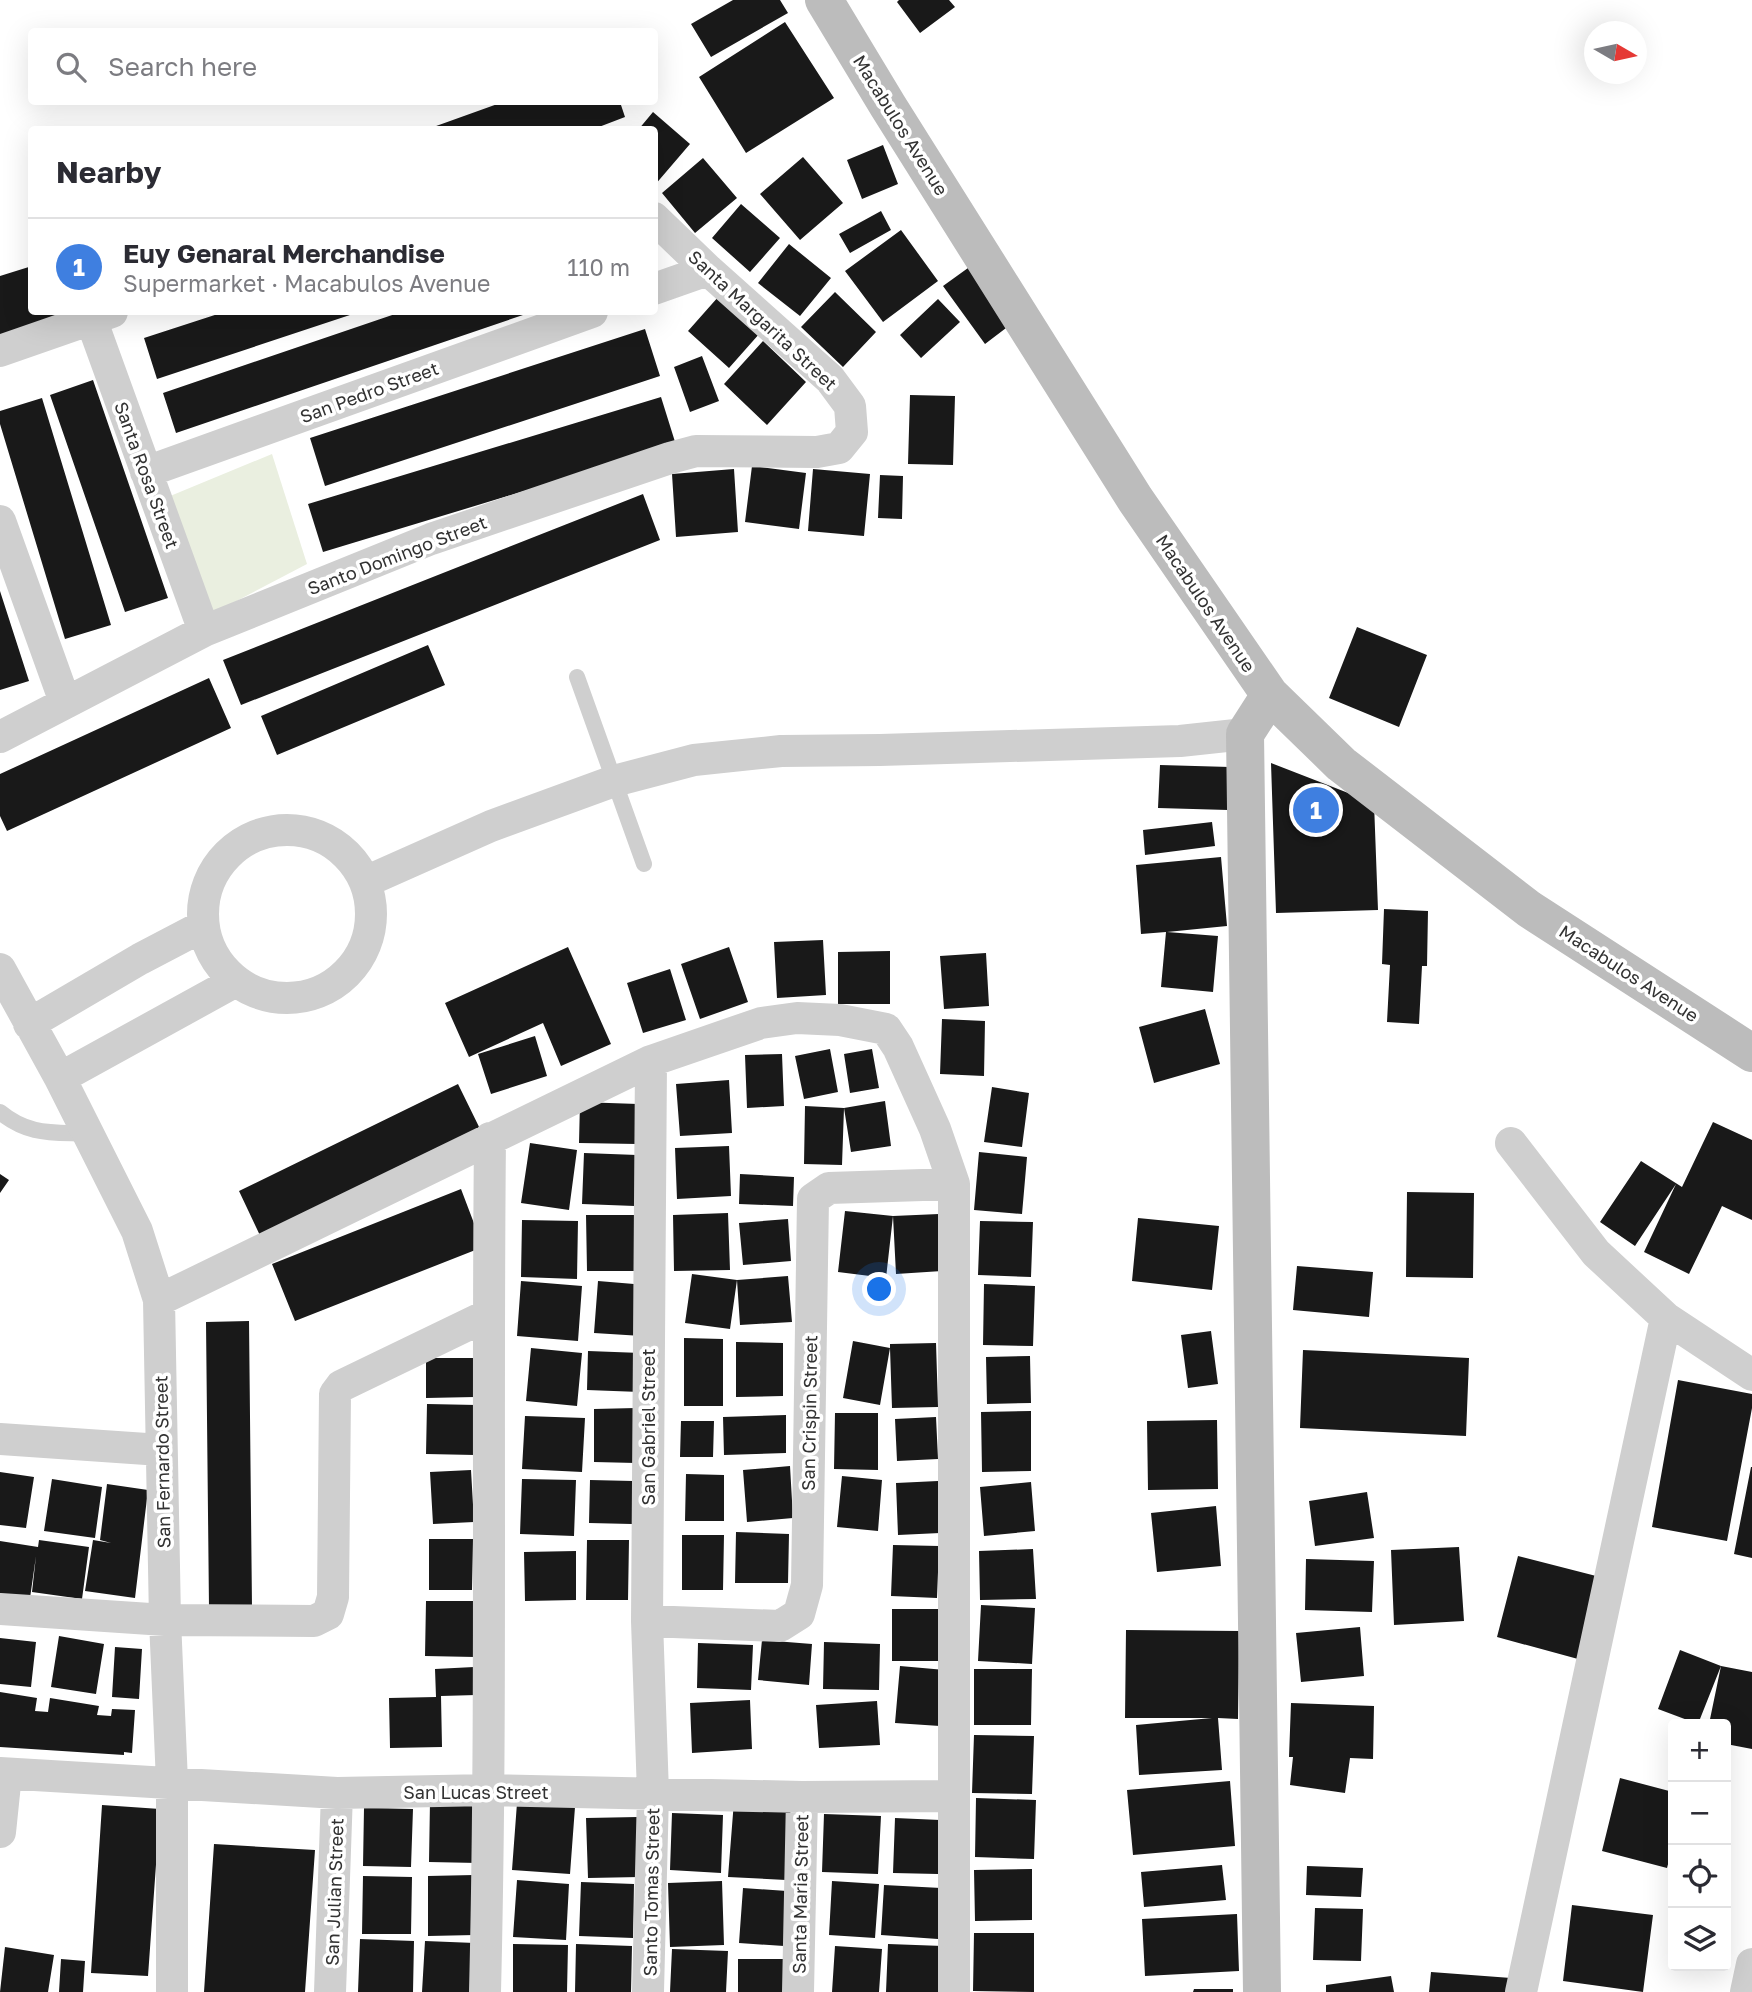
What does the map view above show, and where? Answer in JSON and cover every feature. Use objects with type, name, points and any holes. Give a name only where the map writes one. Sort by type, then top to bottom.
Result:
[{"type":"street","name":"Macabulos Avenue","points":[[824,0],[895,118],[1135,499],[1269,695],[1341,764],[1529,909],[1752,1053]]},
{"type":"street","name":"Santa Margarita Street","points":[[658,222],[830,379],[850,406],[852,432],[839,448],[817,452]]},
{"type":"street","points":[[658,288],[708,270]]},
{"type":"street","points":[[0,351],[101,315]]},
{"type":"street","name":"Santa Rosa Street","points":[[101,315],[146,472],[204,631]]},
{"type":"street","name":"San Pedro Street","points":[[146,472],[584,315]]},
{"type":"street","name":"Santo Domingo Street","points":[[0,737],[204,631],[431,539],[670,457],[696,451],[817,452]]},
{"type":"street","points":[[0,521],[65,702]]},
{"type":"street","points":[[1262,1992],[1245,734],[1269,695]]},
{"type":"street","points":[[365,883],[491,826],[614,781],[694,760],[781,751],[1180,741],[1245,734]]},
{"type":"street","points":[[288,829],[312,833],[334,844],[352,860],[365,883],[371,911],[367,939],[354,965],[335,983],[311,994],[285,999],[259,994],[236,981],[221,966],[209,947],[203,926],[204,897],[215,870],[233,848],[259,834],[288,829]]},
{"type":"street","points":[[16,1013],[140,959],[203,926]]},
{"type":"street","name":"San Fernardo Street","points":[[0,969],[16,1013],[60,1077],[137,1231],[159,1300],[165,1620],[172,1782],[172,1992]]},
{"type":"street","points":[[60,1077],[236,981]]},
{"type":"street","points":[[159,1300],[651,1061],[761,1023],[797,1018],[840,1020],[886,1029],[898,1047],[934,1129],[954,1184],[954,1992]]},
{"type":"street","name":"San Gabriel Street","points":[[651,1061],[647,1621],[653,1793]]},
{"type":"street","points":[[485,1992],[490,1790],[490,1138]]},
{"type":"street","points":[[1511,1143],[1596,1253],[1666,1318],[1752,1375]]},
{"type":"street","name":"San Crispin Street","points":[[647,1621],[780,1626],[799,1614],[807,1585],[813,1199],[829,1188],[954,1184]]},
{"type":"street","points":[[0,1609],[165,1620],[314,1622],[328,1614],[332,1597],[335,1394],[341,1386],[488,1315]]},
{"type":"street","points":[[1521,1992],[1666,1318]]},
{"type":"street","points":[[0,1439],[161,1450]]},
{"type":"street","points":[[0,1832],[3,1773]]},
{"type":"street","name":"San Lucas Street","points":[[3,1773],[337,1793],[490,1790],[802,1797],[953,1796]]},
{"type":"street","name":"San Julian Street","points":[[330,1992],[337,1793]]},
{"type":"street","name":"Santo Tomas Street","points":[[649,1992],[653,1793]]},
{"type":"street","name":"Santa Maria Street","points":[[798,1992],[802,1797]]},
{"type":"street","points":[[1746,1992],[1752,1964]]},
{"type":"lane","points":[[577,677],[645,864]]},
{"type":"lane","points":[[0,1112],[17,1126],[45,1132],[89,1134]]},
{"type":"shaded area","points":[[272,454],[307,564],[210,615],[163,499]]},
{"type":"building","points":[[733,0],[780,0],[788,13],[711,57],[691,24]]},
{"type":"building","points":[[949,0],[955,7],[920,33],[897,2]]},
{"type":"building","points":[[785,22],[834,98],[746,153],[699,77]]},
{"type":"building","points":[[495,105],[621,105],[625,117],[601,126],[436,126]]},
{"type":"building","points":[[653,112],[690,144],[658,181],[658,126],[641,126]]},
{"type":"building","points":[[883,145],[898,184],[862,199],[847,160]]},
{"type":"building","points":[[803,157],[843,203],[800,240],[760,194]]},
{"type":"building","points":[[703,158],[737,198],[695,233],[662,193]]},
{"type":"building","points":[[741,204],[780,238],[750,272],[712,238]]},
{"type":"building","points":[[881,211],[891,230],[850,253],[839,234]]},
{"type":"building","points":[[901,230],[938,281],[883,322],[845,271]]},
{"type":"building","points":[[789,244],[831,278],[800,316],[758,283]]},
{"type":"building","points":[[28,267],[28,315],[87,315],[0,341],[0,276]]},
{"type":"building","points":[[968,268],[1010,325],[985,344],[943,286]]},
{"type":"building","points":[[835,292],[876,332],[843,367],[801,327]]},
{"type":"building","points":[[719,296],[760,333],[729,368],[688,331]]},
{"type":"building","points":[[938,299],[960,322],[921,358],[900,335]]},
{"type":"building","points":[[215,315],[350,315],[157,379],[144,338]]},
{"type":"building","points":[[392,315],[523,315],[176,433],[163,393]]},
{"type":"building","points":[[645,329],[660,376],[325,486],[310,438]]},
{"type":"building","points":[[763,341],[806,382],[767,425],[724,384]]},
{"type":"building","points":[[702,356],[719,401],[690,412],[674,367]]},
{"type":"building","points":[[93,380],[168,598],[125,612],[50,395]]},
{"type":"building","points":[[910,395],[955,396],[953,465],[908,464]]},
{"type":"building","points":[[661,397],[676,445],[323,552],[308,504]]},
{"type":"building","points":[[42,398],[111,625],[65,639],[0,424],[0,411]]},
{"type":"building","points":[[752,466],[806,473],[799,529],[745,522]]},
{"type":"building","points":[[734,469],[738,532],[676,537],[672,474]]},
{"type":"building","points":[[813,469],[870,474],[864,536],[808,531]]},
{"type":"building","points":[[880,475],[903,476],[902,519],[878,518]]},
{"type":"building","points":[[643,494],[660,540],[241,705],[223,660]]},
{"type":"building","points":[[0,591],[29,681],[0,690]]},
{"type":"building","points":[[1357,627],[1427,655],[1399,727],[1329,698]]},
{"type":"building","points":[[428,645],[445,685],[277,755],[261,716]]},
{"type":"building","points":[[209,678],[231,728],[7,831],[0,816],[0,774]]},
{"type":"building","points":[[1271,763],[1374,803],[1378,910],[1276,913]]},
{"type":"building","points":[[1160,765],[1230,767],[1228,810],[1158,808]]},
{"type":"building","points":[[1212,822],[1215,846],[1145,855],[1143,830]]},
{"type":"building","points":[[1221,857],[1227,926],[1167,932],[1218,936],[1213,992],[1161,987],[1166,932],[1141,934],[1136,865]]},
{"type":"building","points":[[1384,909],[1428,911],[1427,966],[1422,966],[1419,1024],[1387,1022],[1390,965],[1382,964]]},
{"type":"building","points":[[823,940],[826,995],[777,998],[774,942]]},
{"type":"building","points":[[568,947],[611,1044],[561,1066],[543,1023],[469,1057],[445,1003]]},
{"type":"building","points":[[729,947],[748,1002],[700,1019],[681,964]]},
{"type":"building","points":[[890,951],[890,1004],[838,1004],[838,952]]},
{"type":"building","points":[[986,953],[989,1006],[944,1009],[940,956]]},
{"type":"building","points":[[670,969],[686,1020],[643,1033],[627,983]]},
{"type":"building","points":[[1205,1009],[1220,1064],[1154,1083],[1139,1027]]},
{"type":"building","points":[[942,1019],[985,1021],[984,1076],[940,1074]]},
{"type":"building","points":[[535,1036],[547,1076],[491,1094],[478,1054]]},
{"type":"building","points":[[830,1049],[838,1092],[804,1099],[795,1056]]},
{"type":"building","points":[[872,1049],[879,1088],[850,1093],[844,1054]]},
{"type":"building","points":[[782,1054],[784,1106],[747,1108],[745,1055]]},
{"type":"building","points":[[729,1080],[732,1133],[680,1136],[676,1084]]},
{"type":"building","points":[[458,1084],[484,1137],[264,1244],[239,1191]]},
{"type":"building","points":[[992,1087],[1029,1093],[1022,1147],[984,1142]]},
{"type":"building","points":[[885,1101],[891,1146],[851,1152],[844,1108]]},
{"type":"building","points":[[580,1102],[638,1104],[637,1144],[579,1143]]},
{"type":"building","points":[[805,1106],[844,1108],[842,1165],[804,1164]]},
{"type":"building","points":[[1713,1122],[1752,1140],[1752,1220],[1722,1206],[1689,1274],[1644,1252],[1676,1184],[1635,1246],[1600,1222],[1641,1161],[1682,1187]]},
{"type":"building","points":[[530,1143],[577,1150],[569,1210],[521,1203]]},
{"type":"building","points":[[729,1146],[731,1196],[677,1199],[675,1148]]},
{"type":"building","points":[[979,1152],[1027,1157],[1022,1214],[974,1210]]},
{"type":"building","points":[[584,1153],[637,1155],[635,1206],[582,1204]]},
{"type":"building","points":[[0,1174],[9,1180],[0,1193]]},
{"type":"building","points":[[740,1174],[794,1177],[793,1206],[739,1204]]},
{"type":"building","points":[[461,1189],[483,1247],[295,1321],[272,1264]]},
{"type":"building","points":[[1407,1192],[1474,1193],[1473,1278],[1406,1277]]},
{"type":"building","points":[[845,1211],[893,1216],[886,1278],[838,1272]]},
{"type":"building","points":[[728,1213],[730,1270],[674,1271],[673,1215]]},
{"type":"building","points":[[939,1214],[942,1271],[896,1274],[893,1216]]},
{"type":"building","points":[[586,1215],[636,1215],[636,1271],[587,1271]]},
{"type":"building","points":[[1138,1218],[1219,1226],[1212,1290],[1132,1281]]},
{"type":"building","points":[[788,1219],[791,1261],[743,1265],[739,1223]]},
{"type":"building","points":[[522,1220],[578,1221],[577,1279],[521,1277]]},
{"type":"building","points":[[980,1221],[1033,1222],[1031,1277],[978,1275]]},
{"type":"building","points":[[1297,1266],[1373,1272],[1369,1317],[1293,1310]]},
{"type":"building","points":[[692,1274],[737,1280],[730,1329],[685,1323]]},
{"type":"building","points":[[788,1276],[792,1322],[740,1325],[737,1280]]},
{"type":"building","points":[[521,1281],[582,1286],[578,1341],[517,1336]]},
{"type":"building","points":[[598,1281],[646,1285],[642,1336],[594,1333]]},
{"type":"building","points":[[984,1284],[1035,1286],[1033,1346],[983,1345]]},
{"type":"building","points":[[249,1321],[252,1608],[209,1608],[206,1322]]},
{"type":"building","points":[[1211,1331],[1218,1384],[1188,1388],[1181,1335]]},
{"type":"building","points":[[684,1338],[723,1339],[723,1406],[684,1406]]},
{"type":"building","points":[[853,1341],[890,1348],[880,1405],[843,1398]]},
{"type":"building","points":[[736,1342],[783,1343],[783,1396],[736,1397]]},
{"type":"building","points":[[936,1343],[938,1407],[892,1408],[890,1344]]},
{"type":"building","points":[[531,1348],[582,1353],[577,1406],[526,1401]]},
{"type":"building","points":[[1303,1350],[1469,1358],[1466,1436],[1300,1428]]},
{"type":"building","points":[[588,1351],[641,1353],[640,1392],[587,1390]]},
{"type":"building","points":[[1030,1356],[1031,1403],[987,1404],[986,1357]]},
{"type":"building","points":[[426,1358],[474,1358],[475,1397],[426,1398]]},
{"type":"building","points":[[1678,1380],[1752,1394],[1752,1408],[1727,1541],[1652,1527]]},
{"type":"building","points":[[427,1404],[477,1405],[475,1455],[426,1454]]},
{"type":"building","points":[[636,1408],[636,1463],[594,1462],[594,1409]]},
{"type":"building","points":[[1031,1411],[1031,1471],[982,1472],[981,1412]]},
{"type":"building","points":[[835,1413],[878,1413],[878,1470],[834,1469]]},
{"type":"building","points":[[786,1415],[786,1453],[724,1455],[723,1417]]},
{"type":"building","points":[[525,1416],[585,1418],[582,1472],[522,1469]]},
{"type":"building","points":[[936,1417],[938,1459],[897,1461],[895,1419]]},
{"type":"building","points":[[1217,1420],[1218,1489],[1148,1490],[1147,1421]]},
{"type":"building","points":[[681,1421],[714,1421],[713,1457],[680,1457]]},
{"type":"building","points":[[790,1466],[793,1518],[747,1522],[743,1470]]},
{"type":"building","points":[[1752,1467],[1752,1558],[1734,1554]]},
{"type":"building","points":[[471,1470],[474,1522],[433,1524],[430,1472]]},
{"type":"building","points":[[0,1472],[34,1477],[26,1528],[0,1525]]},
{"type":"building","points":[[686,1474],[724,1475],[724,1521],[685,1521]]},
{"type":"building","points":[[842,1476],[882,1480],[878,1531],[837,1527]]},
{"type":"building","points":[[52,1479],[102,1487],[95,1538],[44,1531]]},
{"type":"building","points":[[522,1479],[576,1480],[574,1536],[520,1534]]},
{"type":"building","points":[[590,1480],[633,1481],[632,1524],[589,1523]]},
{"type":"building","points":[[938,1481],[940,1533],[898,1535],[896,1483]]},
{"type":"building","points":[[1031,1482],[1035,1531],[984,1536],[980,1487]]},
{"type":"building","points":[[107,1484],[148,1490],[135,1598],[85,1591],[93,1540],[111,1543],[100,1540]]},
{"type":"building","points":[[1367,1492],[1374,1538],[1315,1546],[1309,1501]]},
{"type":"building","points":[[1216,1506],[1221,1566],[1157,1572],[1151,1513]]},
{"type":"building","points":[[736,1532],[789,1534],[788,1583],[735,1583]]},
{"type":"building","points":[[682,1535],[724,1535],[723,1590],[682,1590]]},
{"type":"building","points":[[429,1539],[473,1539],[472,1590],[429,1590]]},
{"type":"building","points":[[39,1540],[89,1547],[82,1599],[32,1592],[36,1556],[30,1598],[0,1594],[0,1541],[38,1547]]},
{"type":"building","points":[[587,1540],[629,1540],[628,1600],[586,1600]]},
{"type":"building","points":[[893,1545],[939,1546],[937,1598],[891,1596]]},
{"type":"building","points":[[1459,1547],[1464,1621],[1394,1625],[1391,1550]]},
{"type":"building","points":[[1033,1549],[1036,1599],[980,1600],[979,1551]]},
{"type":"building","points":[[576,1551],[576,1600],[525,1601],[524,1552]]},
{"type":"building","points":[[1518,1556],[1600,1577],[1578,1659],[1497,1637]]},
{"type":"building","points":[[1306,1559],[1374,1561],[1372,1612],[1305,1610]]},
{"type":"building","points":[[426,1601],[476,1601],[475,1657],[425,1656]]},
{"type":"building","points":[[981,1605],[1035,1608],[1032,1664],[978,1661]]},
{"type":"building","points":[[892,1609],[939,1609],[939,1661],[892,1661]]},
{"type":"building","points":[[1360,1627],[1364,1676],[1301,1682],[1296,1633]]},
{"type":"building","points":[[1126,1630],[1239,1631],[1238,1719],[1218,1718],[1222,1770],[1139,1775],[1136,1725],[1212,1718],[1125,1718]]},
{"type":"building","points":[[59,1636],[104,1644],[96,1694],[51,1687]]},
{"type":"building","points":[[0,1638],[36,1642],[31,1687],[0,1684]]},
{"type":"building","points":[[762,1640],[812,1644],[809,1685],[758,1680]]},
{"type":"building","points":[[824,1642],[880,1644],[879,1690],[823,1689]]},
{"type":"building","points":[[698,1643],[753,1645],[751,1690],[697,1688]]},
{"type":"building","points":[[115,1647],[142,1649],[139,1699],[112,1697]]},
{"type":"building","points":[[1680,1650],[1721,1666],[1700,1719],[1685,1719],[1658,1709]]},
{"type":"building","points":[[900,1666],[945,1670],[940,1726],[895,1723]]},
{"type":"building","points":[[1721,1666],[1752,1672],[1752,1749],[1731,1745],[1731,1719],[1710,1719]]},
{"type":"building","points":[[474,1667],[476,1695],[441,1696],[442,1747],[390,1748],[389,1698],[436,1697],[435,1669]]},
{"type":"building","points":[[974,1669],[1032,1669],[1031,1725],[974,1725]]},
{"type":"building","points":[[0,1692],[37,1698],[35,1711],[48,1712],[50,1698],[99,1706],[97,1715],[111,1716],[112,1709],[135,1710],[132,1753],[124,1752],[124,1755],[0,1747]]},
{"type":"building","points":[[750,1700],[752,1749],[692,1753],[690,1703]]},
{"type":"building","points":[[877,1701],[880,1745],[819,1748],[816,1705]]},
{"type":"building","points":[[1291,1703],[1374,1706],[1373,1759],[1350,1758],[1345,1793],[1290,1785],[1293,1757],[1289,1757]]},
{"type":"building","points":[[974,1735],[1034,1736],[1032,1794],[972,1793]]},
{"type":"building","points":[[1620,1778],[1668,1791],[1667,1868],[1602,1851]]},
{"type":"building","points":[[1230,1781],[1235,1846],[1133,1855],[1127,1790]]},
{"type":"building","points":[[976,1798],[1036,1800],[1034,1859],[975,1857]]},
{"type":"building","points":[[430,1801],[479,1802],[478,1863],[429,1862]]},
{"type":"building","points":[[734,1801],[791,1804],[786,1880],[728,1877]]},
{"type":"building","points":[[517,1803],[575,1807],[570,1874],[512,1870]]},
{"type":"building","points":[[102,1805],[160,1809],[148,1976],[91,1973]]},
{"type":"building","points":[[364,1808],[413,1809],[411,1867],[363,1866]]},
{"type":"building","points":[[672,1813],[723,1815],[721,1873],[670,1870]]},
{"type":"building","points":[[824,1814],[881,1816],[878,1874],[822,1872]]},
{"type":"building","points":[[638,1817],[640,1877],[588,1878],[586,1818]]},
{"type":"building","points":[[895,1818],[940,1820],[938,1874],[893,1873]]},
{"type":"building","points":[[214,1844],[315,1850],[305,1992],[204,1992]]},
{"type":"building","points":[[1222,1865],[1226,1900],[1144,1907],[1141,1872]]},
{"type":"building","points":[[1307,1866],[1363,1868],[1361,1897],[1306,1895]]},
{"type":"building","points":[[1032,1869],[1032,1920],[975,1921],[974,1870]]},
{"type":"building","points":[[474,1875],[475,1935],[428,1936],[428,1876]]},
{"type":"building","points":[[363,1876],[412,1877],[411,1934],[362,1934]]},
{"type":"building","points":[[517,1880],[569,1884],[566,1940],[513,1937]]},
{"type":"building","points":[[722,1881],[724,1945],[670,1947],[668,1883]]},
{"type":"building","points":[[832,1881],[879,1884],[875,1938],[829,1935]]},
{"type":"building","points":[[581,1882],[634,1884],[633,1938],[579,1936]]},
{"type":"building","points":[[884,1885],[941,1888],[938,1939],[881,1935]]},
{"type":"building","points":[[743,1888],[787,1891],[784,1946],[739,1943]]},
{"type":"building","points":[[1572,1905],[1653,1915],[1643,1992],[1563,1981]]},
{"type":"building","points":[[1315,1908],[1363,1909],[1361,1961],[1313,1960]]},
{"type":"building","points":[[1237,1914],[1239,1971],[1145,1976],[1142,1919]]},
{"type":"building","points":[[974,1933],[1034,1933],[1034,1992],[973,1991]]},
{"type":"building","points":[[360,1939],[414,1941],[413,1992],[358,1992]]},
{"type":"building","points":[[425,1941],[475,1943],[473,1992],[422,1992]]},
{"type":"building","points":[[513,1944],[568,1945],[567,1992],[513,1992]]},
{"type":"building","points":[[576,1944],[632,1946],[631,1992],[575,1992]]},
{"type":"building","points":[[888,1944],[943,1946],[941,1992],[886,1992]]},
{"type":"building","points":[[835,1946],[882,1949],[879,1992],[832,1992]]},
{"type":"building","points":[[5,1947],[54,1955],[48,1992],[0,1992]]},
{"type":"building","points":[[672,1949],[728,1951],[726,1992],[670,1992]]},
{"type":"building","points":[[61,1959],[85,1961],[83,1992],[59,1992]]},
{"type":"building","points":[[738,1959],[785,1959],[786,1992],[738,1992]]},
{"type":"building","points":[[1431,1972],[1511,1978],[1509,1992],[1429,1992]]},
{"type":"building","points":[[1391,1976],[1394,1992],[1326,1992],[1326,1985]]},
{"type":"building","points":[[1194,1989],[1233,1989],[1233,1992],[1193,1992]]},
{"type":"place","name":"Euy Genaral Merchandise","points":[[1316,810]]}]
